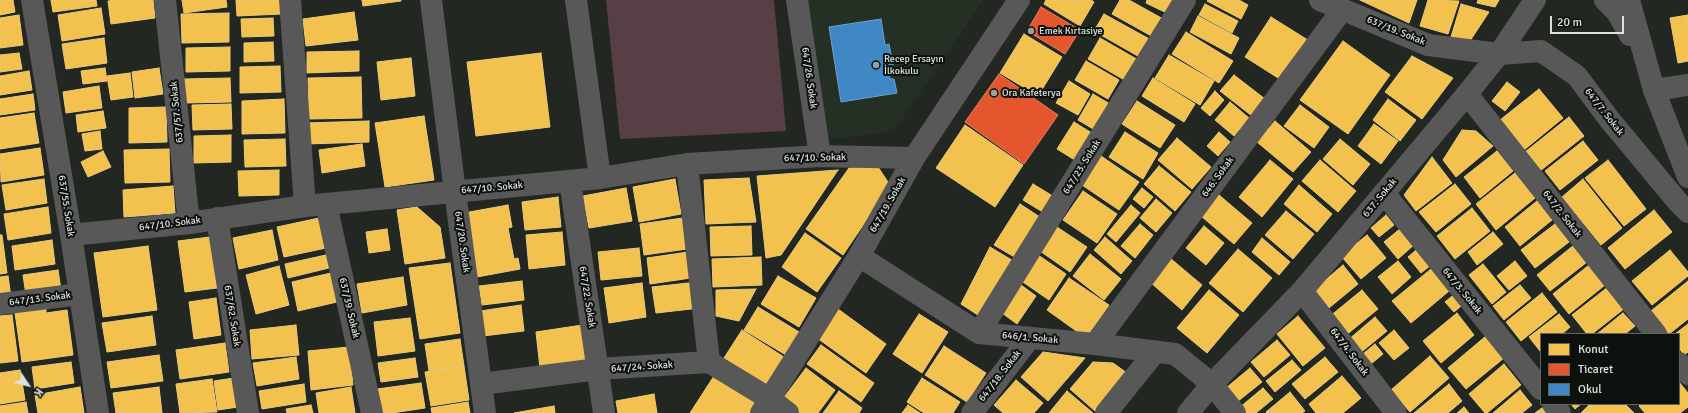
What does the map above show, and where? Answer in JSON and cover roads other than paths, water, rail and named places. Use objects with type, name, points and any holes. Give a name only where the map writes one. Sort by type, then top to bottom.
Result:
[{"type":"street","name":"637/55. Sokak","points":[[32,0],[71,235],[98,413]]},
{"type":"street","name":"637/57. Sokak","points":[[165,0],[189,223]]},
{"type":"street","name":"637/39. Sokak","points":[[290,0],[315,205],[372,413]]},
{"type":"street","name":"647/20. Sokak","points":[[431,0],[485,413]]},
{"type":"street","points":[[576,0],[600,178]]},
{"type":"street","name":"647/26. Sokak","points":[[797,0],[820,156]]},
{"type":"street","name":"647/19. Sokak","points":[[765,406],[858,256],[914,158],[1020,0]]},
{"type":"street","name":"647/23. Sokak","points":[[979,334],[1185,0]]},
{"type":"street","name":"637. Sokak","points":[[1188,413],[1212,384],[1302,291],[1467,94],[1499,54],[1535,0]]},
{"type":"street","points":[[1605,0],[1617,12],[1647,66]]},
{"type":"street","points":[[1629,0],[1654,90],[1688,177]]},
{"type":"street","name":"637/19. Sokak","points":[[1329,3],[1428,44],[1499,54]]},
{"type":"street","name":"646. Sokak","points":[[1095,344],[1329,3]]},
{"type":"street","name":"647/7. Sokak","points":[[1499,54],[1541,51],[1577,76],[1614,125],[1688,212]]},
{"type":"street","points":[[1654,90],[1688,85]]},
{"type":"street","name":"647/2. Sokak","points":[[1467,94],[1655,333]]},
{"type":"street","name":"647/10. Sokak","points":[[71,235],[189,223],[315,205],[600,178],[687,164],[820,156],[914,158]]},
{"type":"street","points":[[687,164],[709,362],[765,406],[788,413]]},
{"type":"street","name":"647/22. Sokak","points":[[570,181],[604,413]]},
{"type":"street","name":"647/3. Sokak","points":[[1384,193],[1540,388]]},
{"type":"street","name":"637/62. Sokak","points":[[216,218],[248,413]]},
{"type":"street","name":"646/1. Sokak","points":[[858,256],[979,334],[1095,344],[1175,354],[1212,384],[1235,413]]},
{"type":"street","name":"647/4. Sokak","points":[[1302,291],[1396,413]]},
{"type":"street","name":"647/13. Sokak","points":[[0,304],[80,294]]},
{"type":"street","name":"647/18. Sokak","points":[[972,413],[1029,339]]},
{"type":"street","points":[[1106,413],[1154,352]]},
{"type":"street","name":"647/24. Sokak","points":[[481,384],[598,369],[709,362]]},
{"type":"street","points":[[1680,364],[1688,374]]},
{"type":"street","points":[[1554,405],[1560,413]]},
{"type":"place","name":"Emek Kırtasiye","points":[[1031,31]]},
{"type":"place","name":"Recep Ersayın İlkokulu","points":[[876,65]]},
{"type":"place","name":"Ora Kafeterya","points":[[994,93]]}]
